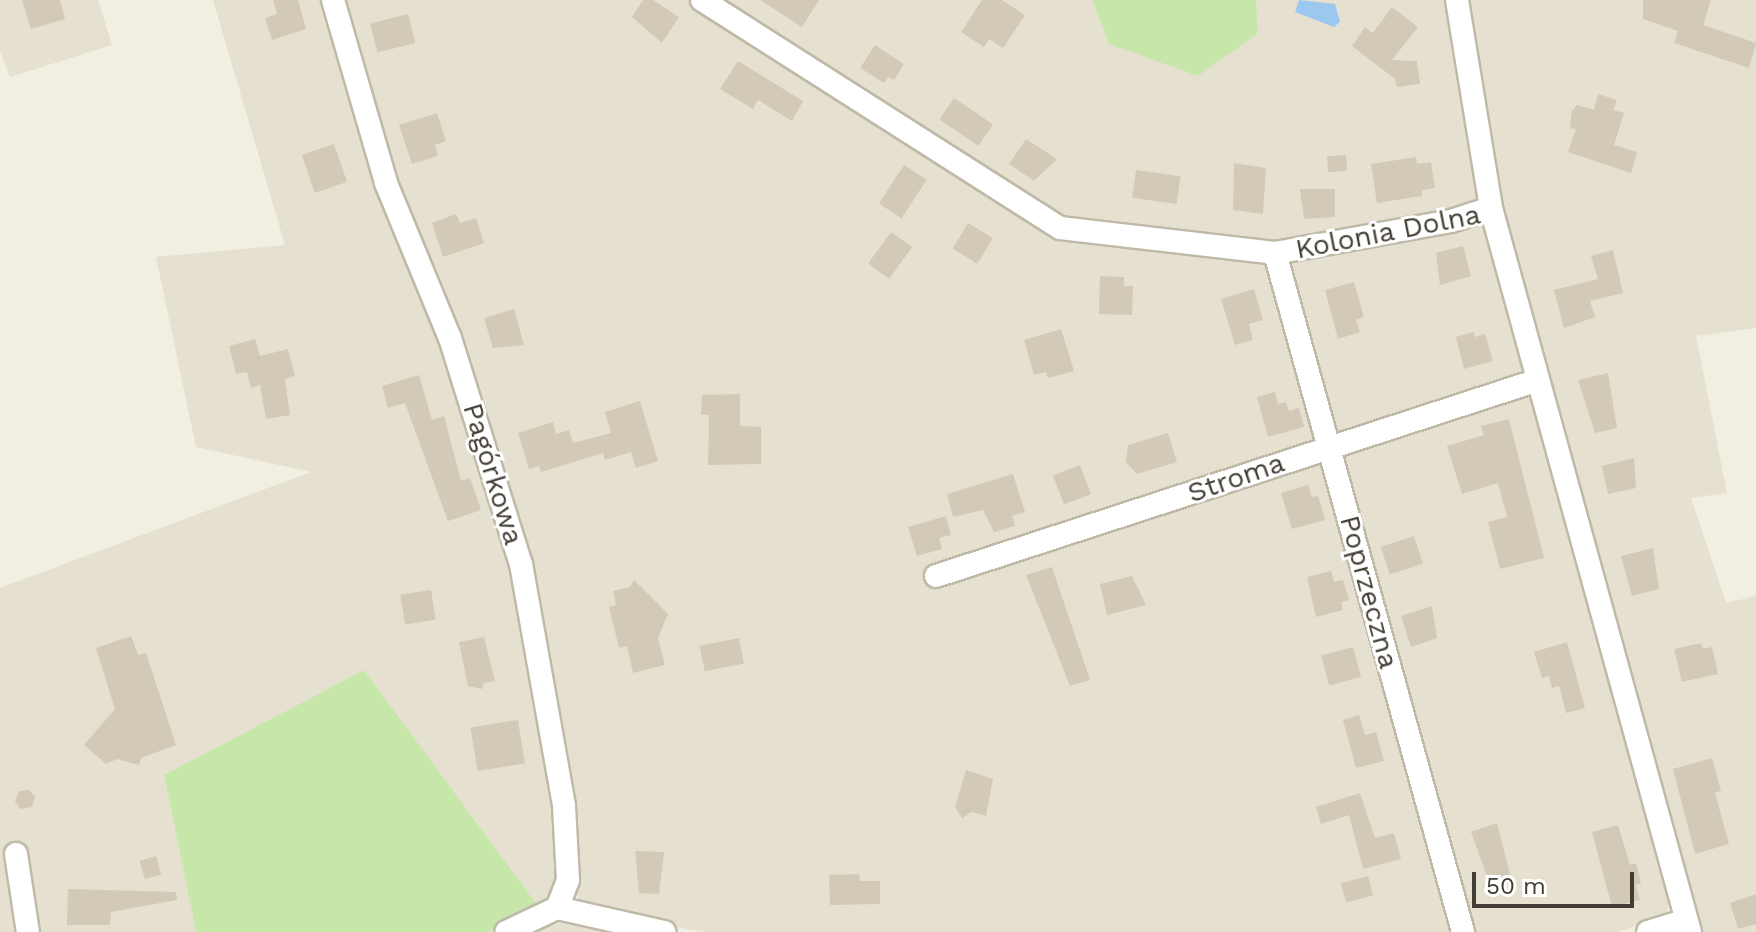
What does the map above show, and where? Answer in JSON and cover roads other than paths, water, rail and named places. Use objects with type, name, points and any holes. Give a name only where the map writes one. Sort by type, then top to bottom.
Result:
[{"type":"street","name":"Pagórkowa","points":[[333,0],[386,183],[450,338],[521,564],[564,806],[568,880],[557,908]]},
{"type":"street","name":"Kolonia Dolna","points":[[702,0],[1046,223],[1075,232],[1275,253],[1451,221],[1491,208],[1535,381],[1687,926]]},
{"type":"street","points":[[1457,0],[1491,208]]},
{"type":"street","name":"Poprzeczna","points":[[1275,253],[1463,932]]},
{"type":"street","name":"Stroma","points":[[936,576],[1535,381]]},
{"type":"street","points":[[16,854],[28,932]]},
{"type":"street","points":[[506,932],[557,908],[664,932]]},
{"type":"street","points":[[1648,932],[1687,926]]},
{"type":"water","points":[[1299,0],[1335,4],[1340,22],[1334,27],[1295,12]]}]
